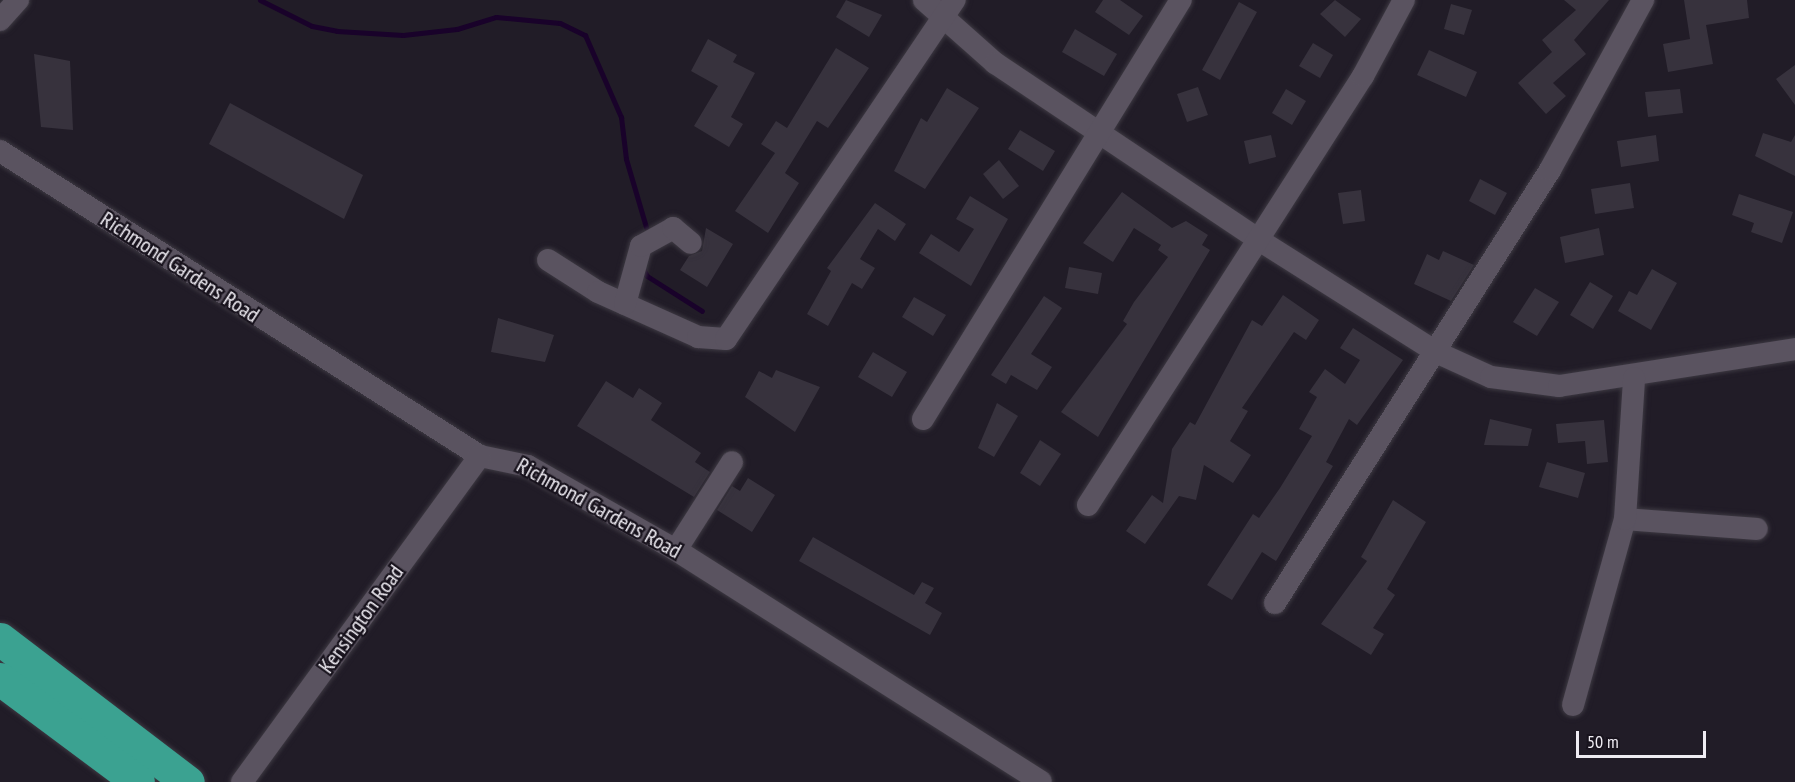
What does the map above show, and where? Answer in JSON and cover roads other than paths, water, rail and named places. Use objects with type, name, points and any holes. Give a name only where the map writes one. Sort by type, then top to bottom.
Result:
[{"type":"highway","points":[[0,639],[188,782]]},
{"type":"highway","points":[[0,679],[138,782]]},
{"type":"street","points":[[0,20],[18,0]]},
{"type":"street","points":[[924,0],[942,21],[995,63],[1259,240],[1438,353],[1491,377],[1541,387],[1634,378],[1795,349]]},
{"type":"street","points":[[548,260],[625,304],[698,337],[726,339],[954,0]]},
{"type":"street","points":[[923,419],[1098,130],[1181,0]]},
{"type":"street","points":[[1088,505],[1259,240],[1404,0]]},
{"type":"street","points":[[1275,603],[1438,353],[1590,103],[1643,0]]},
{"type":"street","name":"Richmond Gardens Road","points":[[0,151],[480,456],[528,466],[676,550],[1041,782]]},
{"type":"street","points":[[625,304],[641,246],[673,228],[691,243]]},
{"type":"street","points":[[1573,705],[1625,519],[1634,378]]},
{"type":"street","name":"Kensington Road","points":[[242,782],[480,456]]},
{"type":"street","points":[[676,550],[732,462]]},
{"type":"street","points":[[1625,519],[1757,529]]},
{"type":"waterway","points":[[260,0],[312,26],[337,31],[403,35],[457,29],[496,17],[560,23],[585,35],[621,117],[626,159],[646,227]]},
{"type":"waterway","points":[[642,267],[647,276],[702,311]]}]
